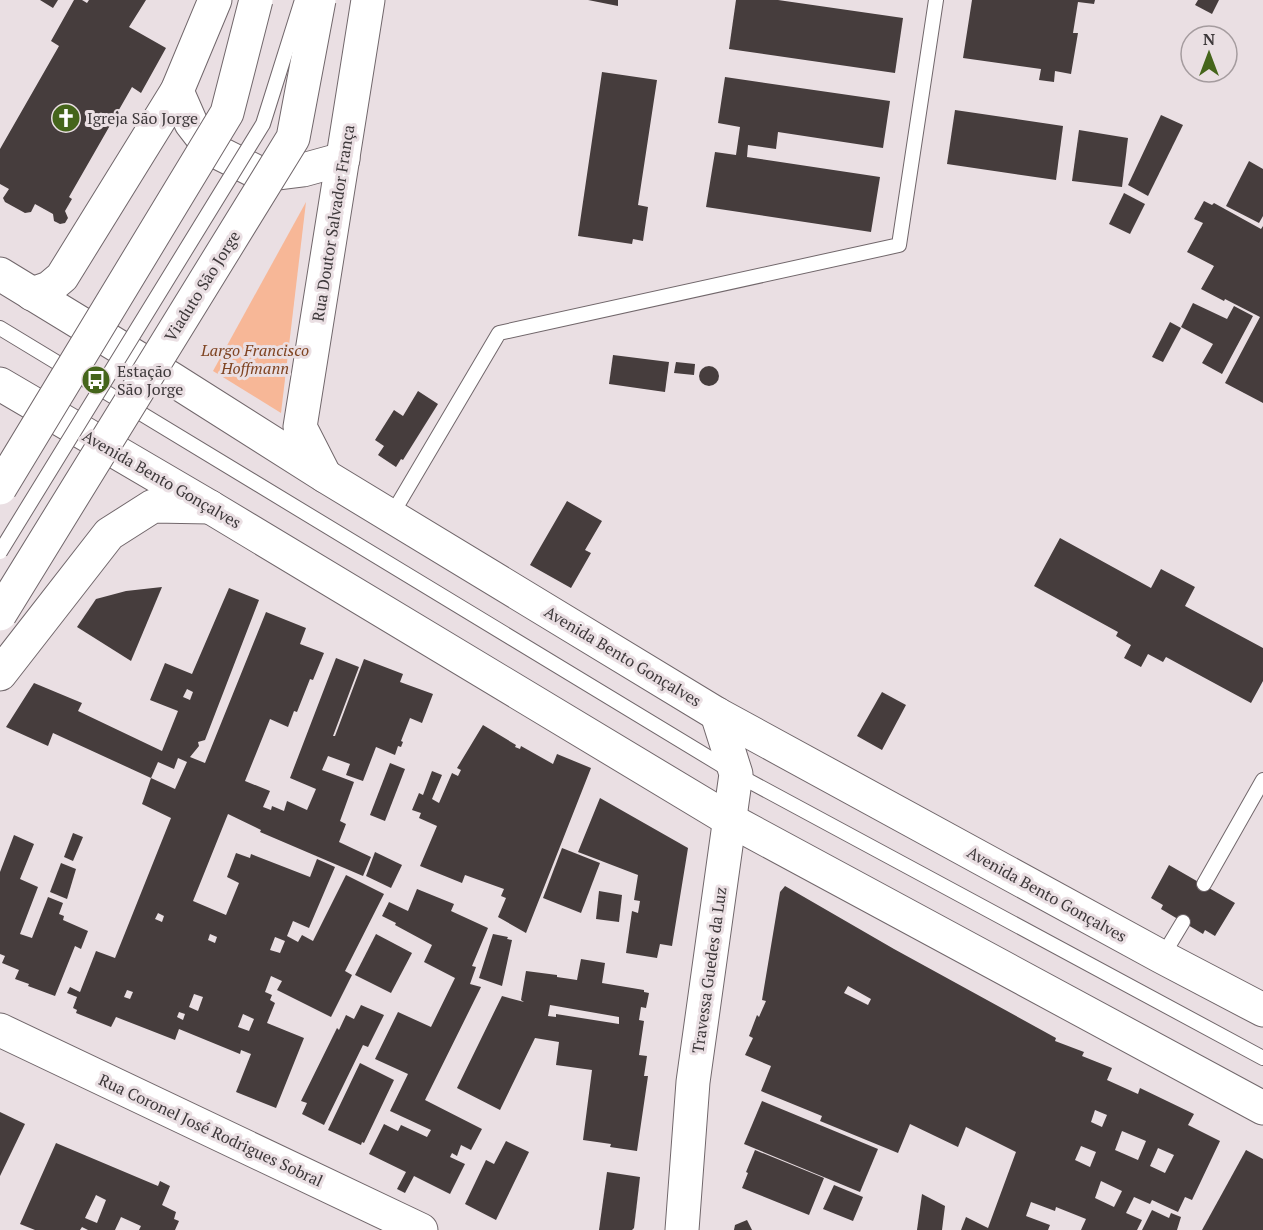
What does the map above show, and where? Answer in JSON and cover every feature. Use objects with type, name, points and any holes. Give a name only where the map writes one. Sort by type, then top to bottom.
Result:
[{"type":"main road","points":[[33,294],[49,288],[63,277],[177,91],[215,0]]},
{"type":"main road","points":[[0,488],[227,113],[256,0]]},
{"type":"main road","name":"Viaduto São Jorge","points":[[0,614],[293,138],[319,0]]},
{"type":"main road","name":"Rua Doutor Salvador França","points":[[325,476],[300,427],[368,0]]},
{"type":"main road","points":[[177,91],[191,123],[211,149],[263,175],[303,170],[343,159]]},
{"type":"main road","name":"Avenida Bento Gonçalves","points":[[0,274],[325,476],[717,714],[1263,1010]]},
{"type":"main road","name":"Avenida Bento Gonçalves","points":[[4,397],[210,507],[730,820],[1263,1108]]},
{"type":"main road","points":[[7,665],[109,534],[153,506],[210,507]]},
{"type":"main road","points":[[0,622],[7,665]]},
{"type":"main road","name":"Travessa Guedes da Luz","points":[[682,1230],[693,1082],[736,774],[717,714]]},
{"type":"main road","name":"Rua Coronel José Rodrigues Sobral","points":[[0,1030],[421,1230]]},
{"type":"lane","name":"Viaduto São Jorge","points":[[0,552],[263,124],[302,0]]},
{"type":"lane","points":[[391,516],[499,333],[899,245],[936,0]]},
{"type":"lane","points":[[0,328],[736,774],[1263,1058]]},
{"type":"lane","points":[[1204,885],[1263,780]]},
{"type":"lane","points":[[1162,957],[1183,922]]},
{"type":"green space","name":"Largo Francisco Hoffmann","points":[[306,202],[281,413],[213,371]]},
{"type":"building","points":[[40,0],[58,0],[53,8]]},
{"type":"building","name":"Igreja São Jorge","points":[[74,0],[87,3],[89,0],[146,0],[129,27],[166,48],[141,93],[132,87],[69,197],[72,199],[65,211],[68,218],[65,223],[60,224],[54,221],[53,214],[35,204],[31,212],[25,213],[5,202],[3,198],[9,189],[0,184],[0,149],[59,46],[51,41]]},
{"type":"building","points":[[588,0],[618,0],[618,6]]},
{"type":"building","points":[[736,0],[778,0],[903,18],[895,73],[729,49]]},
{"type":"building","points":[[972,0],[1095,0],[1094,4],[1078,2],[1073,33],[1078,33],[1071,74],[1055,71],[1054,82],[1039,80],[1041,69],[963,58]]},
{"type":"building","points":[[1198,0],[1219,0],[1212,14],[1195,5]]},
{"type":"building","points":[[602,72],[657,80],[638,205],[648,207],[643,241],[633,239],[632,244],[578,236]]},
{"type":"building","points":[[725,77],[890,101],[883,148],[778,132],[776,149],[748,145],[747,157],[880,177],[871,232],[706,207],[715,152],[736,155],[740,127],[718,123]]},
{"type":"building","points":[[955,110],[1063,126],[1056,180],[947,164]]},
{"type":"building","points":[[1161,115],[1183,125],[1148,196],[1128,185]]},
{"type":"building","points":[[1079,130],[1128,138],[1122,187],[1072,181]]},
{"type":"building","points":[[1249,161],[1263,169],[1263,216],[1259,223],[1226,206]]},
{"type":"building","points":[[1124,193],[1145,204],[1130,234],[1109,224]]},
{"type":"building","points":[[1204,201],[1212,205],[1214,203],[1261,229],[1263,226],[1263,403],[1225,383],[1260,317],[1201,289],[1214,266],[1187,252],[1203,223],[1194,219]]},
{"type":"building","points":[[1193,303],[1227,319],[1234,306],[1253,316],[1222,374],[1202,363],[1213,344],[1181,327]]},
{"type":"building","points":[[1170,322],[1181,328],[1163,362],[1152,357]]},
{"type":"building","points":[[613,355],[669,362],[665,392],[609,384]]},
{"type":"building","points":[[676,362],[695,364],[694,375],[674,373]]},
{"type":"building","points":[[705,366],[713,366],[719,372],[719,380],[713,386],[705,386],[699,380],[699,372]]},
{"type":"building","points":[[418,391],[438,404],[403,460],[401,459],[396,467],[378,455],[384,446],[375,440],[394,410],[403,416]]},
{"type":"building","points":[[567,501],[602,521],[585,550],[591,553],[571,588],[530,565]]},
{"type":"building","points":[[1060,538],[1151,588],[1161,569],[1195,587],[1185,606],[1263,648],[1263,681],[1251,703],[1166,657],[1163,662],[1148,654],[1141,667],[1124,658],[1131,645],[1116,636],[1118,632],[1034,586]]},
{"type":"building","points":[[162,587],[131,661],[77,627],[96,599],[126,591]]},
{"type":"building","points":[[229,588],[259,600],[205,740],[198,742],[199,746],[190,757],[205,763],[266,612],[306,628],[300,644],[324,653],[313,680],[310,679],[297,712],[294,711],[288,727],[270,719],[245,781],[270,791],[263,807],[271,810],[272,806],[284,811],[287,801],[307,810],[316,789],[290,778],[336,658],[359,667],[333,736],[335,736],[364,659],[403,674],[400,682],[433,694],[422,723],[410,718],[401,747],[398,746],[395,755],[376,747],[363,781],[346,775],[350,764],[328,756],[322,770],[354,782],[340,821],[346,824],[339,842],[371,857],[363,876],[260,832],[261,830],[228,814],[193,901],[226,915],[239,883],[227,877],[236,853],[250,858],[251,854],[310,877],[317,859],[335,867],[309,928],[293,921],[287,936],[298,942],[302,935],[313,941],[346,875],[384,894],[345,971],[352,975],[331,1017],[277,990],[282,981],[271,976],[265,992],[272,995],[270,1000],[275,1003],[267,1023],[304,1038],[276,1108],[236,1092],[251,1054],[241,1050],[240,1054],[179,1029],[175,1040],[116,1017],[111,1027],[76,1013],[77,1010],[73,1008],[77,997],[67,993],[70,987],[80,992],[96,951],[115,958],[171,818],[142,804],[151,778],[53,733],[48,746],[6,727],[34,683],[82,703],[78,711],[162,751],[178,711],[150,700],[165,663],[192,674]],"holes":[[[187,689],[193,692],[190,700],[183,697]],[[178,758],[187,762],[175,789],[151,778],[158,762],[174,769]],[[158,913],[164,916],[162,922],[155,919]],[[210,934],[217,937],[215,943],[208,940]],[[275,937],[285,941],[280,953],[270,950]],[[127,990],[133,992],[130,999],[124,997]],[[194,994],[203,997],[198,1011],[189,1007]],[[179,1012],[185,1014],[183,1020],[177,1017]],[[243,1014],[254,1019],[249,1031],[238,1027]]]},
{"type":"building","points":[[882,692],[906,705],[882,750],[857,736]]},
{"type":"building","points":[[483,725],[516,745],[515,747],[520,749],[521,746],[553,764],[557,754],[591,768],[526,933],[498,917],[506,898],[501,896],[504,889],[465,875],[462,883],[420,866],[437,826],[419,818],[421,813],[412,810],[419,793],[423,795],[432,771],[442,775],[432,799],[439,803],[452,773],[458,776],[461,770],[457,768]]},
{"type":"building","points":[[390,763],[405,769],[385,821],[370,815]]},
{"type":"building","points":[[600,798],[688,848],[672,946],[660,944],[657,958],[626,953],[632,911],[638,913],[640,901],[634,900],[638,875],[578,852]]},
{"type":"building","points":[[73,833],[83,837],[73,861],[64,857]]},
{"type":"building","points":[[14,835],[34,844],[20,879],[38,887],[20,934],[32,938],[48,897],[63,903],[59,914],[64,916],[63,920],[88,931],[81,949],[75,946],[55,996],[15,979],[19,970],[2,963],[5,956],[0,954],[0,872]]},
{"type":"building","points":[[562,848],[600,863],[581,913],[543,898]]},
{"type":"building","points":[[375,852],[402,865],[391,888],[366,876]]},
{"type":"building","points":[[61,863],[76,869],[67,899],[50,892]]},
{"type":"building","points":[[1169,865],[1235,903],[1215,936],[1205,930],[1203,934],[1161,909],[1163,905],[1151,898]]},
{"type":"building","points":[[785,886],[1056,1038],[1055,1041],[1084,1052],[1082,1056],[1112,1068],[1107,1080],[1138,1094],[1140,1088],[1194,1114],[1188,1125],[1220,1141],[1192,1200],[1185,1197],[1178,1212],[1152,1200],[1150,1204],[1134,1197],[1126,1213],[1142,1220],[1137,1230],[1081,1230],[1086,1219],[1056,1207],[1055,1211],[1031,1202],[1026,1216],[1050,1225],[1048,1230],[961,1230],[966,1217],[988,1228],[1016,1152],[966,1127],[958,1147],[910,1124],[898,1153],[820,1121],[822,1116],[761,1091],[771,1066],[745,1055],[753,1038],[749,1036],[757,1015],[759,1017],[766,1001],[762,1000],[780,892]],"holes":[[[848,986],[871,999],[868,1005],[844,993]],[[1095,1110],[1107,1115],[1102,1127],[1091,1122]],[[1122,1131],[1146,1141],[1138,1160],[1115,1150]],[[1081,1146],[1096,1152],[1090,1167],[1075,1160]],[[1158,1148],[1174,1155],[1165,1173],[1150,1166]],[[1101,1181],[1122,1191],[1114,1207],[1095,1198]]]},
{"type":"building","points":[[417,889],[454,904],[451,911],[488,928],[472,966],[476,967],[470,984],[481,987],[425,1100],[482,1129],[471,1150],[461,1145],[457,1156],[452,1153],[450,1157],[465,1164],[450,1194],[414,1176],[405,1193],[397,1189],[406,1172],[369,1154],[384,1124],[398,1131],[401,1125],[427,1137],[431,1130],[390,1111],[408,1074],[375,1059],[398,1012],[431,1027],[455,978],[424,962],[432,945],[382,916],[389,902],[408,911]]},
{"type":"building","points":[[599,891],[622,895],[619,922],[596,919]]},
{"type":"building","points":[[376,934],[412,953],[391,993],[355,975]]},
{"type":"building","points":[[493,934],[512,940],[502,986],[479,978]]},
{"type":"building","points":[[581,959],[605,963],[602,983],[644,990],[649,993],[646,1008],[641,1007],[639,1020],[644,1021],[639,1055],[647,1056],[644,1076],[648,1076],[637,1151],[583,1140],[592,1070],[556,1065],[559,1042],[535,1038],[500,1110],[457,1088],[502,996],[524,1002],[521,1000],[526,971],[577,980]],"holes":[[[550,1005],[619,1017],[619,1024],[556,1014],[556,1017],[548,1016]]]},
{"type":"building","points":[[361,1005],[384,1015],[368,1047],[363,1045],[324,1125],[302,1114],[307,1103],[301,1101],[337,1028],[339,1030],[346,1015],[354,1019]]},
{"type":"building","points":[[360,1063],[394,1080],[361,1145],[328,1130]]},
{"type":"building","points":[[762,1101],[878,1149],[860,1192],[744,1144]]},
{"type":"building","points":[[0,1112],[25,1124],[0,1176]]},
{"type":"building","points":[[506,1141],[529,1152],[496,1220],[465,1204],[486,1160],[494,1164]]},
{"type":"building","points":[[56,1143],[158,1186],[160,1181],[170,1186],[162,1205],[176,1212],[174,1219],[179,1221],[175,1230],[139,1230],[141,1226],[121,1217],[115,1230],[88,1230],[82,1227],[80,1230],[35,1230],[20,1224]],"holes":[[[96,1195],[106,1200],[97,1223],[85,1218]]]},
{"type":"building","points":[[755,1150],[824,1178],[809,1215],[742,1188]]},
{"type":"building","points":[[1246,1150],[1263,1159],[1263,1230],[1202,1230]]},
{"type":"building","points":[[607,1172],[640,1177],[632,1230],[599,1230]]},
{"type":"building","points":[[834,1185],[863,1197],[853,1221],[823,1209]]},
{"type":"building","points":[[922,1194],[945,1206],[942,1230],[917,1230]]},
{"type":"building","points":[[1152,1210],[1169,1218],[1171,1213],[1181,1217],[1177,1230],[1142,1230]]},
{"type":"building","points":[[747,1220],[752,1230],[734,1230],[735,1225]]},
{"type":"place","name":"Igreja São Jorge","points":[[66,118]]},
{"type":"place","name":"Estação São Jorge","points":[[96,380]]}]
